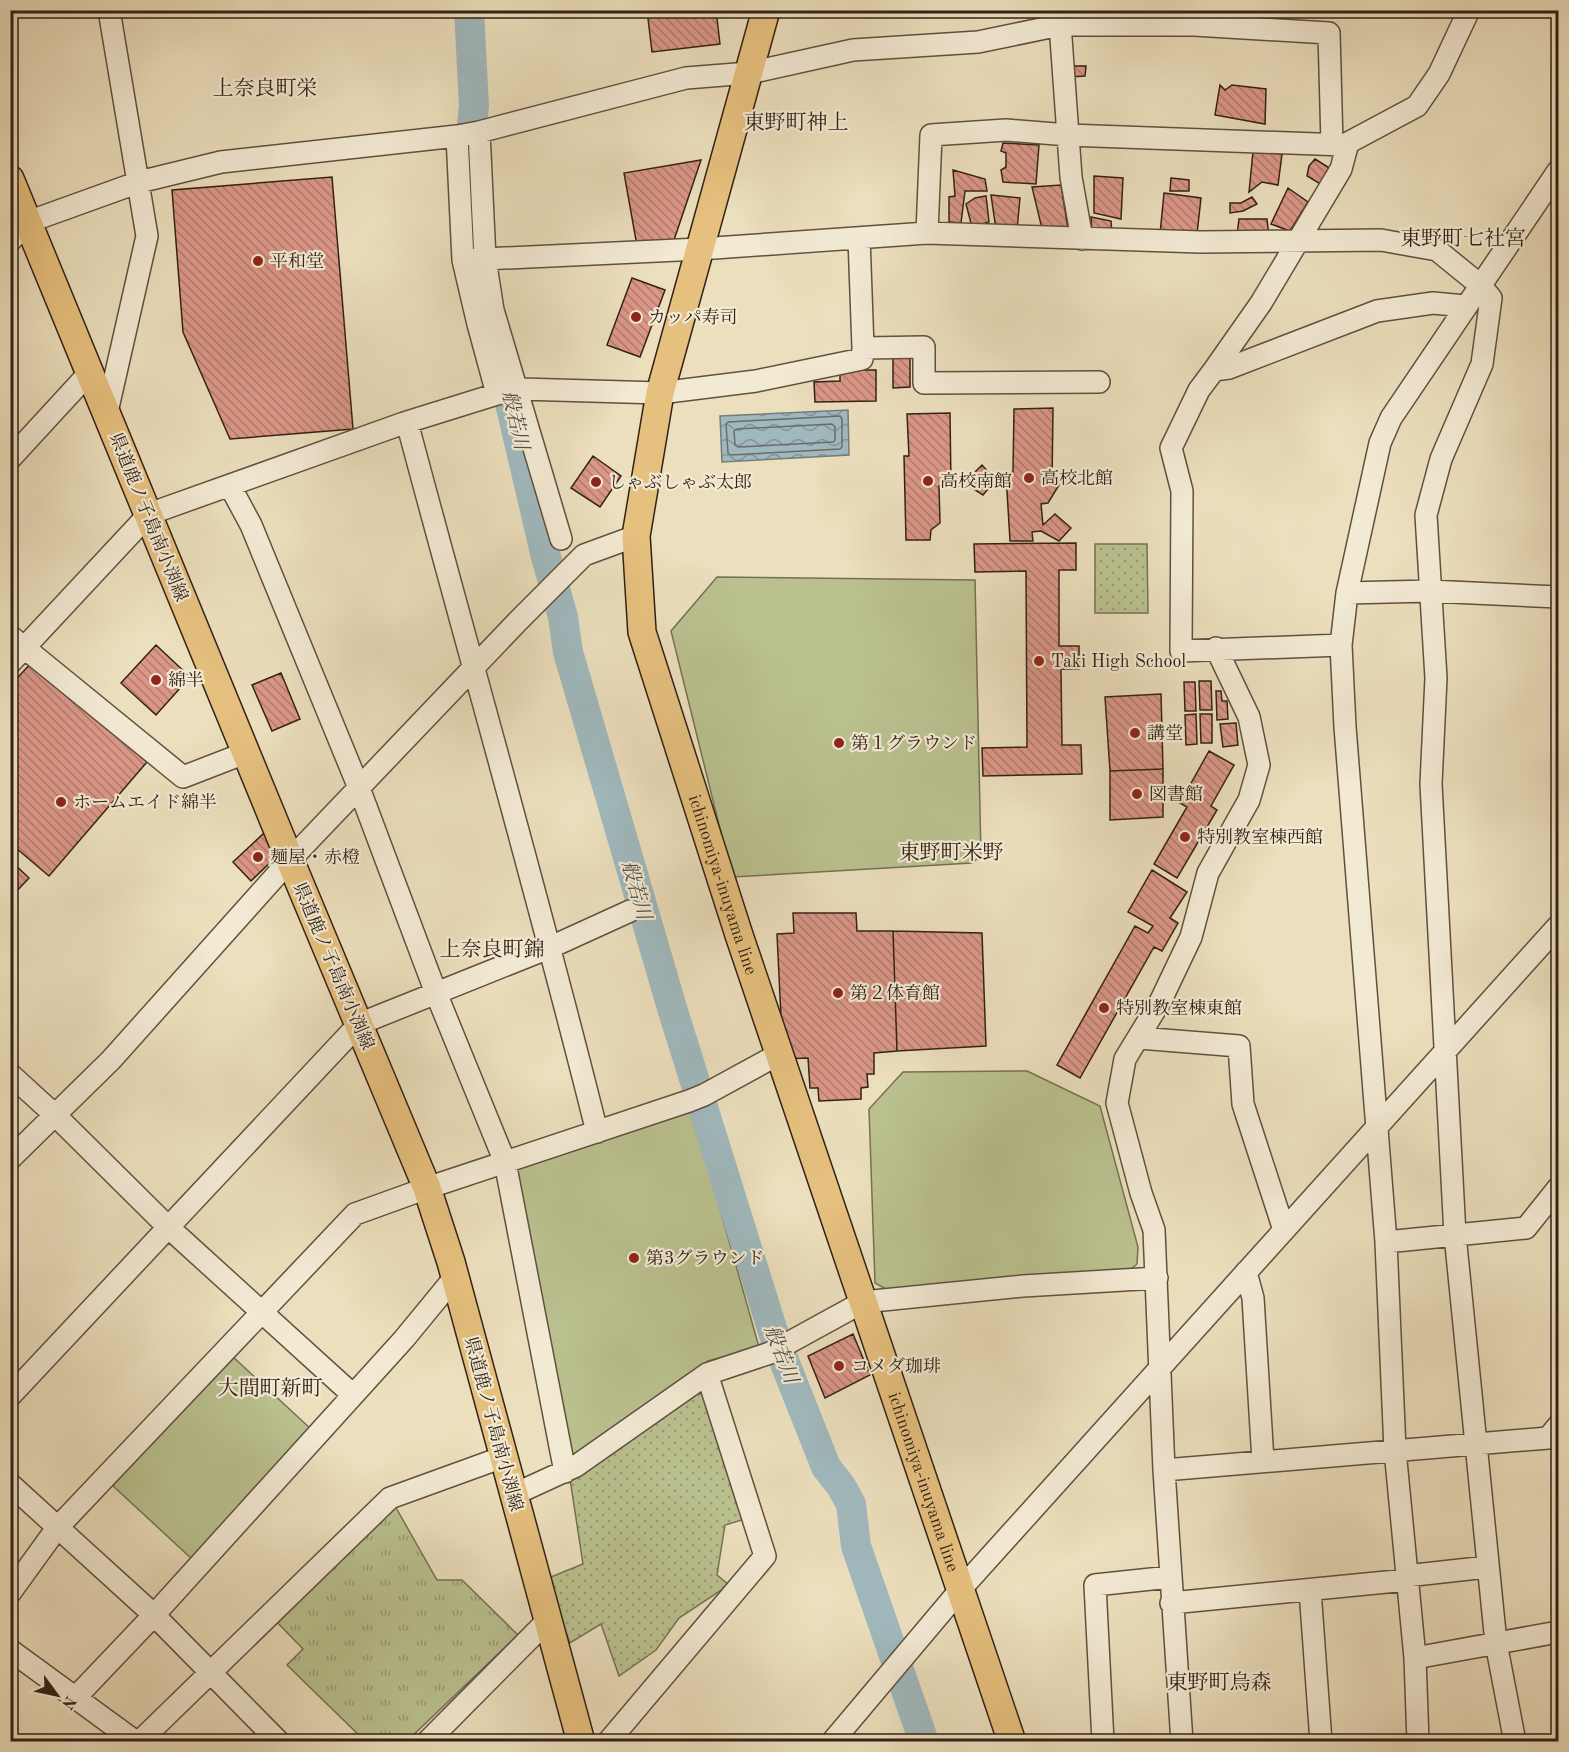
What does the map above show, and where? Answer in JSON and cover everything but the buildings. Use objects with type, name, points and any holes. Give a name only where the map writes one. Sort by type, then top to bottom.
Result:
[{"type":"main road","name":"ichinomiya-inuyama line","points":[[766,10],[660,393],[636,536],[642,632],[739,935],[1012,1742]]},
{"type":"main road","name":"県道鹿ノ子島南小渕線","points":[[10,179],[19,232],[90,372],[427,1188],[454,1277],[581,1742]]},
{"type":"street","points":[[106,412],[147,236],[109,10]]},
{"type":"street","points":[[927,233],[931,135],[1006,130],[1068,135],[1340,144],[1417,106],[1439,74],[1469,10]]},
{"type":"street","points":[[19,232],[139,182],[242,159],[457,136],[686,78],[749,73],[853,50],[978,42],[1060,18],[1194,18],[1329,33],[1341,169],[1261,303],[1199,390],[1171,448],[1182,491],[1181,651],[1341,645]]},
{"type":"street","points":[[1060,18],[1071,177],[1082,239]]},
{"type":"street","points":[[479,132],[485,259],[507,392]]},
{"type":"street","points":[[457,136],[463,260],[478,324],[507,392],[561,539]]},
{"type":"street","points":[[1419,1742],[1415,1658],[1395,1450],[1386,1242],[1345,727],[1341,645],[1347,593],[1380,443],[1391,418],[1465,306],[1555,183]]},
{"type":"street","points":[[463,260],[700,249],[927,233],[1082,239],[1296,242],[1381,240],[1437,250],[1480,285],[1491,298],[1482,364],[1441,459],[1426,515],[1436,678],[1431,784],[1455,1235],[1487,1567],[1496,1643],[1515,1742]]},
{"type":"street","points":[[246,753],[183,777],[15,649],[149,514],[407,422],[507,392],[660,393],[756,381],[862,359],[859,238]]},
{"type":"street","points":[[1214,370],[1229,368],[1377,311],[1433,303],[1465,306]]},
{"type":"street","points":[[863,348],[924,347],[924,383],[1099,382]]},
{"type":"street","points":[[10,459],[90,372]]},
{"type":"street","points":[[407,422],[551,947],[597,1131]]},
{"type":"street","points":[[230,486],[251,525],[359,788],[436,993],[505,1162],[565,1472]]},
{"type":"street","points":[[10,1159],[111,1060],[290,860],[584,555],[636,536]]},
{"type":"street","points":[[1347,593],[1430,591],[1558,597]]},
{"type":"street","points":[[1182,1742],[1171,1603],[1158,1370],[1154,1230],[1141,1193],[1117,1103],[1125,1059],[1161,1000],[1191,937],[1208,873],[1249,801],[1259,765],[1249,717],[1216,648]]},
{"type":"street","points":[[10,1396],[359,1024],[551,947],[630,911]]},
{"type":"street","points":[[832,1742],[960,1590],[1446,1049],[1555,937]]},
{"type":"street","points":[[1139,1038],[1239,1046],[1244,1104],[1284,1230]]},
{"type":"street","points":[[10,1593],[57,1528],[355,1214],[696,1098],[779,1054]]},
{"type":"street","points":[[10,1074],[56,1116],[168,1227],[353,1395]]},
{"type":"street","points":[[1386,1242],[1526,1228],[1558,1188]]},
{"type":"street","points":[[1246,1272],[1253,1298],[1263,1461]]},
{"type":"street","points":[[76,1697],[154,1615],[404,1339],[454,1277]]},
{"type":"street","points":[[513,1495],[565,1472],[707,1374],[770,1353],[863,1302],[1023,1286],[1157,1278]]},
{"type":"street","points":[[608,1742],[765,1556],[707,1374]]},
{"type":"street","points":[[1164,1470],[1548,1438],[1558,1426]]},
{"type":"street","points":[[10,1650],[137,1742],[390,1498],[503,1457]]},
{"type":"street","points":[[10,1484],[154,1615],[279,1742]]},
{"type":"street","points":[[1171,1603],[1310,1590],[1487,1567]]},
{"type":"street","points":[[1103,1742],[1095,1586],[1170,1577]]},
{"type":"street","points":[[1310,1590],[1321,1742]]},
{"type":"street","points":[[427,1742],[548,1620]]},
{"type":"street","points":[[1415,1658],[1558,1632]]},
{"type":"green space","points":[[1095,544],[1147,544],[1148,613],[1095,613]]},
{"type":"green space","name":"第１グラウンド","points":[[717,577],[975,580],[981,856],[972,863],[732,877],[671,631]]},
{"type":"green space","points":[[1027,1071],[1100,1106],[1138,1247],[1137,1264],[1131,1269],[891,1292],[875,1283],[869,1109],[903,1072]]},
{"type":"green space","name":"第3グラウンド","points":[[692,1110],[759,1347],[708,1361],[573,1460],[516,1168]]},
{"type":"green space","points":[[231,1355],[312,1430],[193,1560],[112,1485]]},
{"type":"green space","points":[[703,1387],[745,1519],[725,1525],[717,1575],[729,1585],[679,1618],[656,1650],[619,1676],[601,1624],[570,1643],[546,1579],[583,1564],[570,1479]]},
{"type":"green space","points":[[395,1506],[437,1580],[462,1580],[518,1635],[407,1741],[365,1741],[287,1665],[303,1649],[272,1617]]},
{"type":"water","points":[[848,410],[849,455],[722,462],[720,416]]},
{"type":"waterway","name":"般若川","points":[[469,10],[474,106],[469,152],[474,234]]},
{"type":"waterway","name":"般若川","points":[[502,369],[546,557],[563,617],[568,652],[672,1008],[775,1338],[826,1467],[851,1504],[856,1546],[924,1742]]},
{"type":"place","name":"平和堂","points":[[258,261]]},
{"type":"place","name":"カッパ寿司","points":[[636,317]]},
{"type":"place","name":"高校北館","points":[[1029,478]]},
{"type":"place","name":"高校南館","points":[[928,481]]},
{"type":"place","name":"しゃぶしゃぶ太郎","points":[[596,482]]},
{"type":"place","name":"Taki High School","points":[[1039,661]]},
{"type":"place","name":"綿半","points":[[156,680]]},
{"type":"place","name":"講堂","points":[[1135,733]]},
{"type":"place","name":"第１グラウンド","points":[[839,743]]},
{"type":"place","name":"図書館","points":[[1137,794]]},
{"type":"place","name":"ホームエイド綿半","points":[[61,802]]},
{"type":"place","name":"特別教室棟西館","points":[[1185,837]]},
{"type":"place","name":"麺屋・赤橙","points":[[258,857]]},
{"type":"place","name":"第２体育館","points":[[838,993]]},
{"type":"place","name":"特別教室棟東館","points":[[1104,1008]]},
{"type":"place","name":"第3グラウンド","points":[[634,1258]]},
{"type":"place","name":"コメダ珈琲","points":[[839,1366]]},
{"type":"district","name":"上奈良町栄","points":[[265,88]]},
{"type":"district","name":"東野町神上","points":[[796,122]]},
{"type":"district","name":"東野町七社宮","points":[[1463,238]]},
{"type":"district","name":"東野町米野","points":[[951,852]]},
{"type":"district","name":"上奈良町錦","points":[[492,949]]},
{"type":"district","name":"大間町新町","points":[[270,1388]]},
{"type":"district","name":"東野町烏森","points":[[1219,1682]]}]
